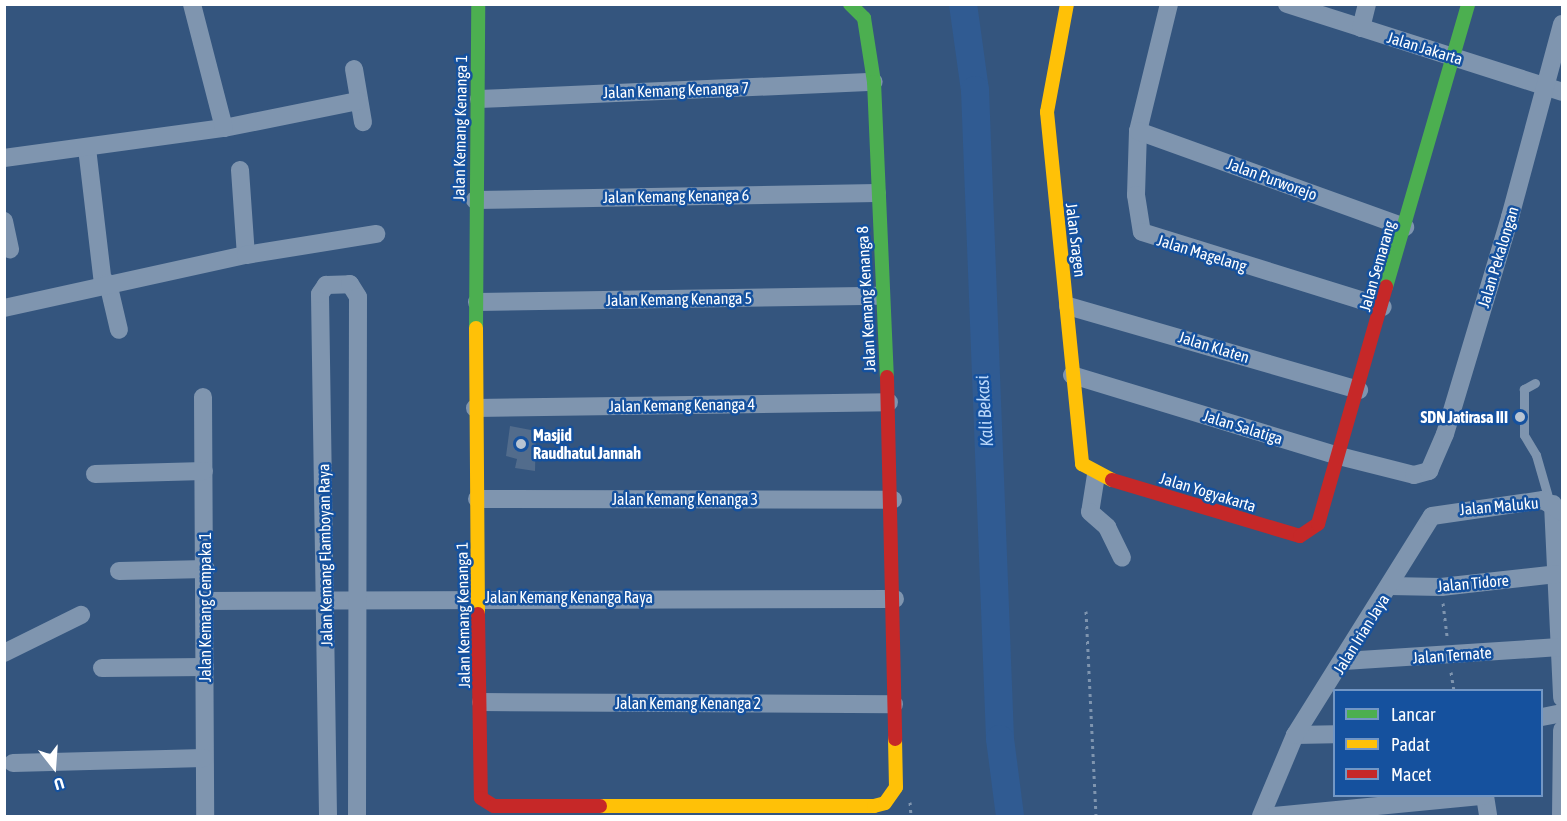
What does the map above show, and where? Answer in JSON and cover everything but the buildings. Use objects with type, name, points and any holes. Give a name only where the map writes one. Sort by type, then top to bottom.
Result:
[{"type":"street","points":[[192,4],[224,128]]},
{"type":"street","name":"Jalan Kemang Kenanga 1","points":[[478,4],[475,408],[480,596],[479,791],[494,806],[874,806],[885,802],[896,787]]},
{"type":"street","name":"Jalan Kemang Kenanga 8","points":[[850,4],[864,18],[874,82],[880,296],[889,402],[893,500],[896,787]]},
{"type":"street","name":"Jalan Sragen","points":[[1067,4],[1047,112],[1068,306],[1078,452],[1085,470],[1095,475]]},
{"type":"street","name":"Jalan Jakarta","points":[[1287,4],[1563,92]]},
{"type":"street","points":[[1361,28],[1367,4]]},
{"type":"street","name":"Jalan Semarang","points":[[1311,533],[1339,456],[1359,390],[1468,4]]},
{"type":"street","name":"Jalan Magelang","points":[[1168,5],[1138,131],[1136,195],[1146,237],[1383,307]]},
{"type":"street","name":"Jalan Pekalongan","points":[[1414,475],[1429,471],[1439,454],[1563,24]]},
{"type":"street","points":[[354,69],[363,122]]},
{"type":"street","name":"Jalan Kemang Kenanga 7","points":[[479,99],[874,82]]},
{"type":"street","points":[[4,158],[224,128],[358,100]]},
{"type":"street","name":"Jalan Purworejo","points":[[1138,131],[1406,227]]},
{"type":"street","points":[[87,148],[106,284],[119,330]]},
{"type":"street","points":[[240,170],[246,255]]},
{"type":"street","name":"Jalan Kemang Kenanga 6","points":[[475,200],[877,193]]},
{"type":"street","points":[[4,221],[10,249]]},
{"type":"street","points":[[4,308],[246,255],[376,234]]},
{"type":"street","name":"Jalan Kemang Flamboyan Raya","points":[[328,816],[327,599],[320,294],[326,285],[350,284],[358,297],[361,599],[357,816]]},
{"type":"street","name":"Jalan Kemang Kenanga 5","points":[[477,302],[880,296]]},
{"type":"street","name":"Jalan Klaten","points":[[1068,306],[1359,390]]},
{"type":"street","name":"Jalan Salatiga","points":[[1072,375],[1339,456],[1414,475]]},
{"type":"street","name":"Jalan Kemang Cempaka 1","points":[[203,397],[207,601],[205,816]]},
{"type":"street","name":"Jalan Kemang Kenanga 4","points":[[475,408],[889,402]]},
{"type":"street","points":[[95,474],[204,471]]},
{"type":"street","points":[[1095,475],[1089,510],[1107,527],[1122,558]]},
{"type":"street","name":"Jalan Yogyakarta","points":[[1095,475],[1300,536],[1311,533]]},
{"type":"street","name":"Jalan Kemang Kenanga 3","points":[[477,499],[893,500]]},
{"type":"street","name":"Jalan Maluku","points":[[1432,516],[1531,501],[1558,508]]},
{"type":"street","points":[[1558,508],[1556,574],[1563,698]]},
{"type":"street","name":"Jalan Irian Jaya","points":[[1261,816],[1295,735],[1344,661],[1432,516]]},
{"type":"street","points":[[118,571],[206,569]]},
{"type":"street","name":"Jalan Tidore","points":[[1390,586],[1441,587],[1556,574]]},
{"type":"street","name":"Jalan Kemang Kenanga Raya","points":[[207,601],[480,596],[895,599]]},
{"type":"street","points":[[4,652],[81,615]]},
{"type":"street","name":"Jalan Ternate","points":[[1344,661],[1560,647]]},
{"type":"street","points":[[102,668],[205,667]]},
{"type":"street","name":"Jalan Kemang Kenanga 2","points":[[481,702],[894,704]]},
{"type":"street","points":[[1543,717],[1563,713]]},
{"type":"street","points":[[1561,816],[1563,730]]},
{"type":"street","points":[[1295,735],[1333,734]]},
{"type":"street","points":[[13,763],[204,759]]},
{"type":"street","points":[[1274,816],[1464,797]]},
{"type":"street","points":[[1484,797],[1488,816]]},
{"type":"lane","points":[[1534,382],[1524,389],[1524,435],[1536,455],[1543,496],[1558,508]]},
{"type":"path","points":[[1086,611],[1096,816]]},
{"type":"waterway","name":"Kali Bekasi","points":[[963,4],[975,90],[1000,739],[1010,816]]},
{"type":"traffic: fast","points":[[476,328],[478,4]]},
{"type":"traffic: fast","points":[[850,4],[864,18],[874,82],[887,377]]},
{"type":"traffic: fast","points":[[1386,287],[1468,4]]},
{"type":"traffic: slow","points":[[1067,4],[1047,112],[1082,464],[1112,480]]},
{"type":"traffic: slow","points":[[476,328],[478,614]]},
{"type":"traffic: slow","points":[[600,806],[874,806],[885,803],[896,787],[895,739]]},
{"type":"traffic: jam","points":[[1112,480],[1300,536],[1318,524],[1386,287]]},
{"type":"traffic: jam","points":[[887,377],[895,739]]},
{"type":"traffic: jam","points":[[478,614],[481,798],[494,806],[600,806]]},
{"type":"place","name":"SDN Jatirasa III","points":[[1520,417]]},
{"type":"place","name":"Masjid Raudhatul Jannah","points":[[521,444]]}]
